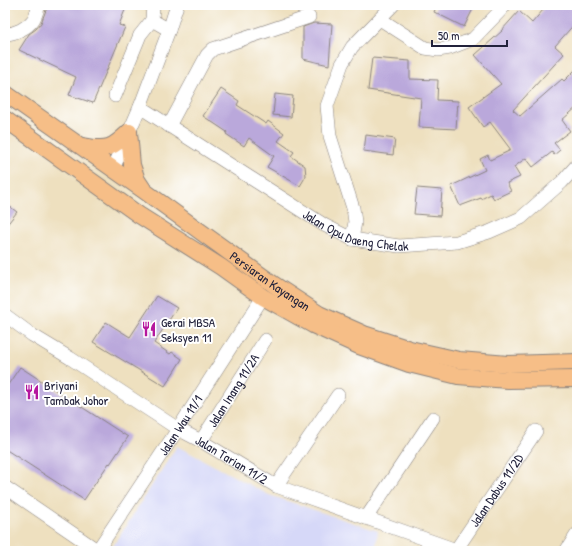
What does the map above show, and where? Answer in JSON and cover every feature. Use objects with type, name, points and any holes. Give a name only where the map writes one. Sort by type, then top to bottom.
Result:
[{"type":"main road","name":"Persiaran Kayangan","points":[[5,93],[273,284],[319,314],[364,334],[410,349],[459,360],[508,364],[577,362]]},
{"type":"main road","name":"Persiaran Kayangan","points":[[7,126],[139,215],[221,267],[262,297],[319,328],[359,346],[409,364],[458,376],[508,380],[577,379]]},
{"type":"main road","points":[[80,146],[106,149],[116,144],[129,132]]},
{"type":"main road","points":[[129,132],[132,165],[137,180],[143,190]]},
{"type":"main road","points":[[113,169],[112,181],[115,187],[139,215]]},
{"type":"street","points":[[5,34],[26,28],[33,20],[39,5]]},
{"type":"street","points":[[115,96],[140,35],[152,20],[153,5]]},
{"type":"street","points":[[113,169],[140,107],[170,30],[177,5]]},
{"type":"street","points":[[352,239],[355,222],[353,208],[330,136],[327,106],[342,64],[352,46],[393,5]]},
{"type":"street","points":[[380,19],[425,48],[438,50],[450,48],[473,39],[505,5]]},
{"type":"street","points":[[169,126],[207,55],[213,49],[308,17]]},
{"type":"street","points":[[152,20],[170,30]]},
{"type":"street","name":"Jalan Opu Daeng Chelak","points":[[140,107],[324,225],[352,239],[399,246],[457,242],[489,232],[521,218],[562,182],[577,165]]},
{"type":"street","name":"Jalan Wau 11/1","points":[[97,550],[178,429],[262,297]]},
{"type":"street","name":"Jalan Tarian 11/2","points":[[5,315],[32,335],[70,358],[178,429],[276,486],[457,550]]},
{"type":"street","name":"Jalan Inang 11/2A","points":[[201,441],[265,340]]},
{"type":"street","points":[[276,486],[338,395]]},
{"type":"street","points":[[366,518],[433,418]]},
{"type":"street","name":"Jalan Dabus 11/2D","points":[[457,550],[536,431]]},
{"type":"street","points":[[5,488],[97,550]]},
{"type":"street","points":[[566,551],[577,534]]},
{"type":"shaded area","points":[[177,446],[269,495],[378,531],[375,551],[110,551]]},
{"type":"building","points":[[48,5],[127,5],[119,25],[125,27],[93,103],[69,95],[76,77],[19,50],[29,34],[41,23]]},
{"type":"building","points":[[437,5],[475,5],[464,27],[434,12]]},
{"type":"building","points":[[537,5],[577,5],[577,21],[555,46],[564,54],[513,110],[520,116],[562,79],[564,81],[577,68],[577,107],[562,120],[570,131],[554,143],[560,150],[554,155],[552,152],[533,167],[526,158],[514,167],[520,177],[507,183],[511,191],[494,199],[491,194],[460,206],[451,186],[485,170],[480,159],[488,155],[490,160],[511,150],[490,122],[483,127],[469,107],[501,84],[475,55],[502,31],[519,11],[532,23],[543,10]]},
{"type":"building","points":[[314,23],[332,24],[329,65],[303,59],[303,27]]},
{"type":"building","points":[[372,58],[410,61],[410,79],[438,80],[437,100],[458,101],[456,129],[419,127],[421,98],[368,90]]},
{"type":"building","points":[[221,89],[239,101],[237,105],[266,124],[268,121],[284,133],[278,141],[294,152],[291,156],[305,166],[306,176],[300,186],[267,167],[274,156],[249,138],[244,146],[226,134],[227,132],[203,116]]},
{"type":"building","points":[[275,94],[293,96],[291,117],[273,115]]},
{"type":"building","points":[[366,135],[395,139],[393,155],[364,151]]},
{"type":"building","points":[[417,188],[442,190],[440,216],[414,214]]},
{"type":"building","points":[[5,203],[17,212],[5,227]]},
{"type":"building","name":"Gerai MBSA Seksyen 11","points":[[157,296],[177,308],[154,343],[170,354],[172,352],[182,359],[165,386],[93,342],[106,322],[130,337]]},
{"type":"building","points":[[20,367],[128,437],[84,500],[5,449],[5,389]]},
{"type":"place","name":"Gerai MBSA Seksyen 11","points":[[149,329]]},
{"type":"place","name":"Briyani Tambak Johor","points":[[32,392]]}]
